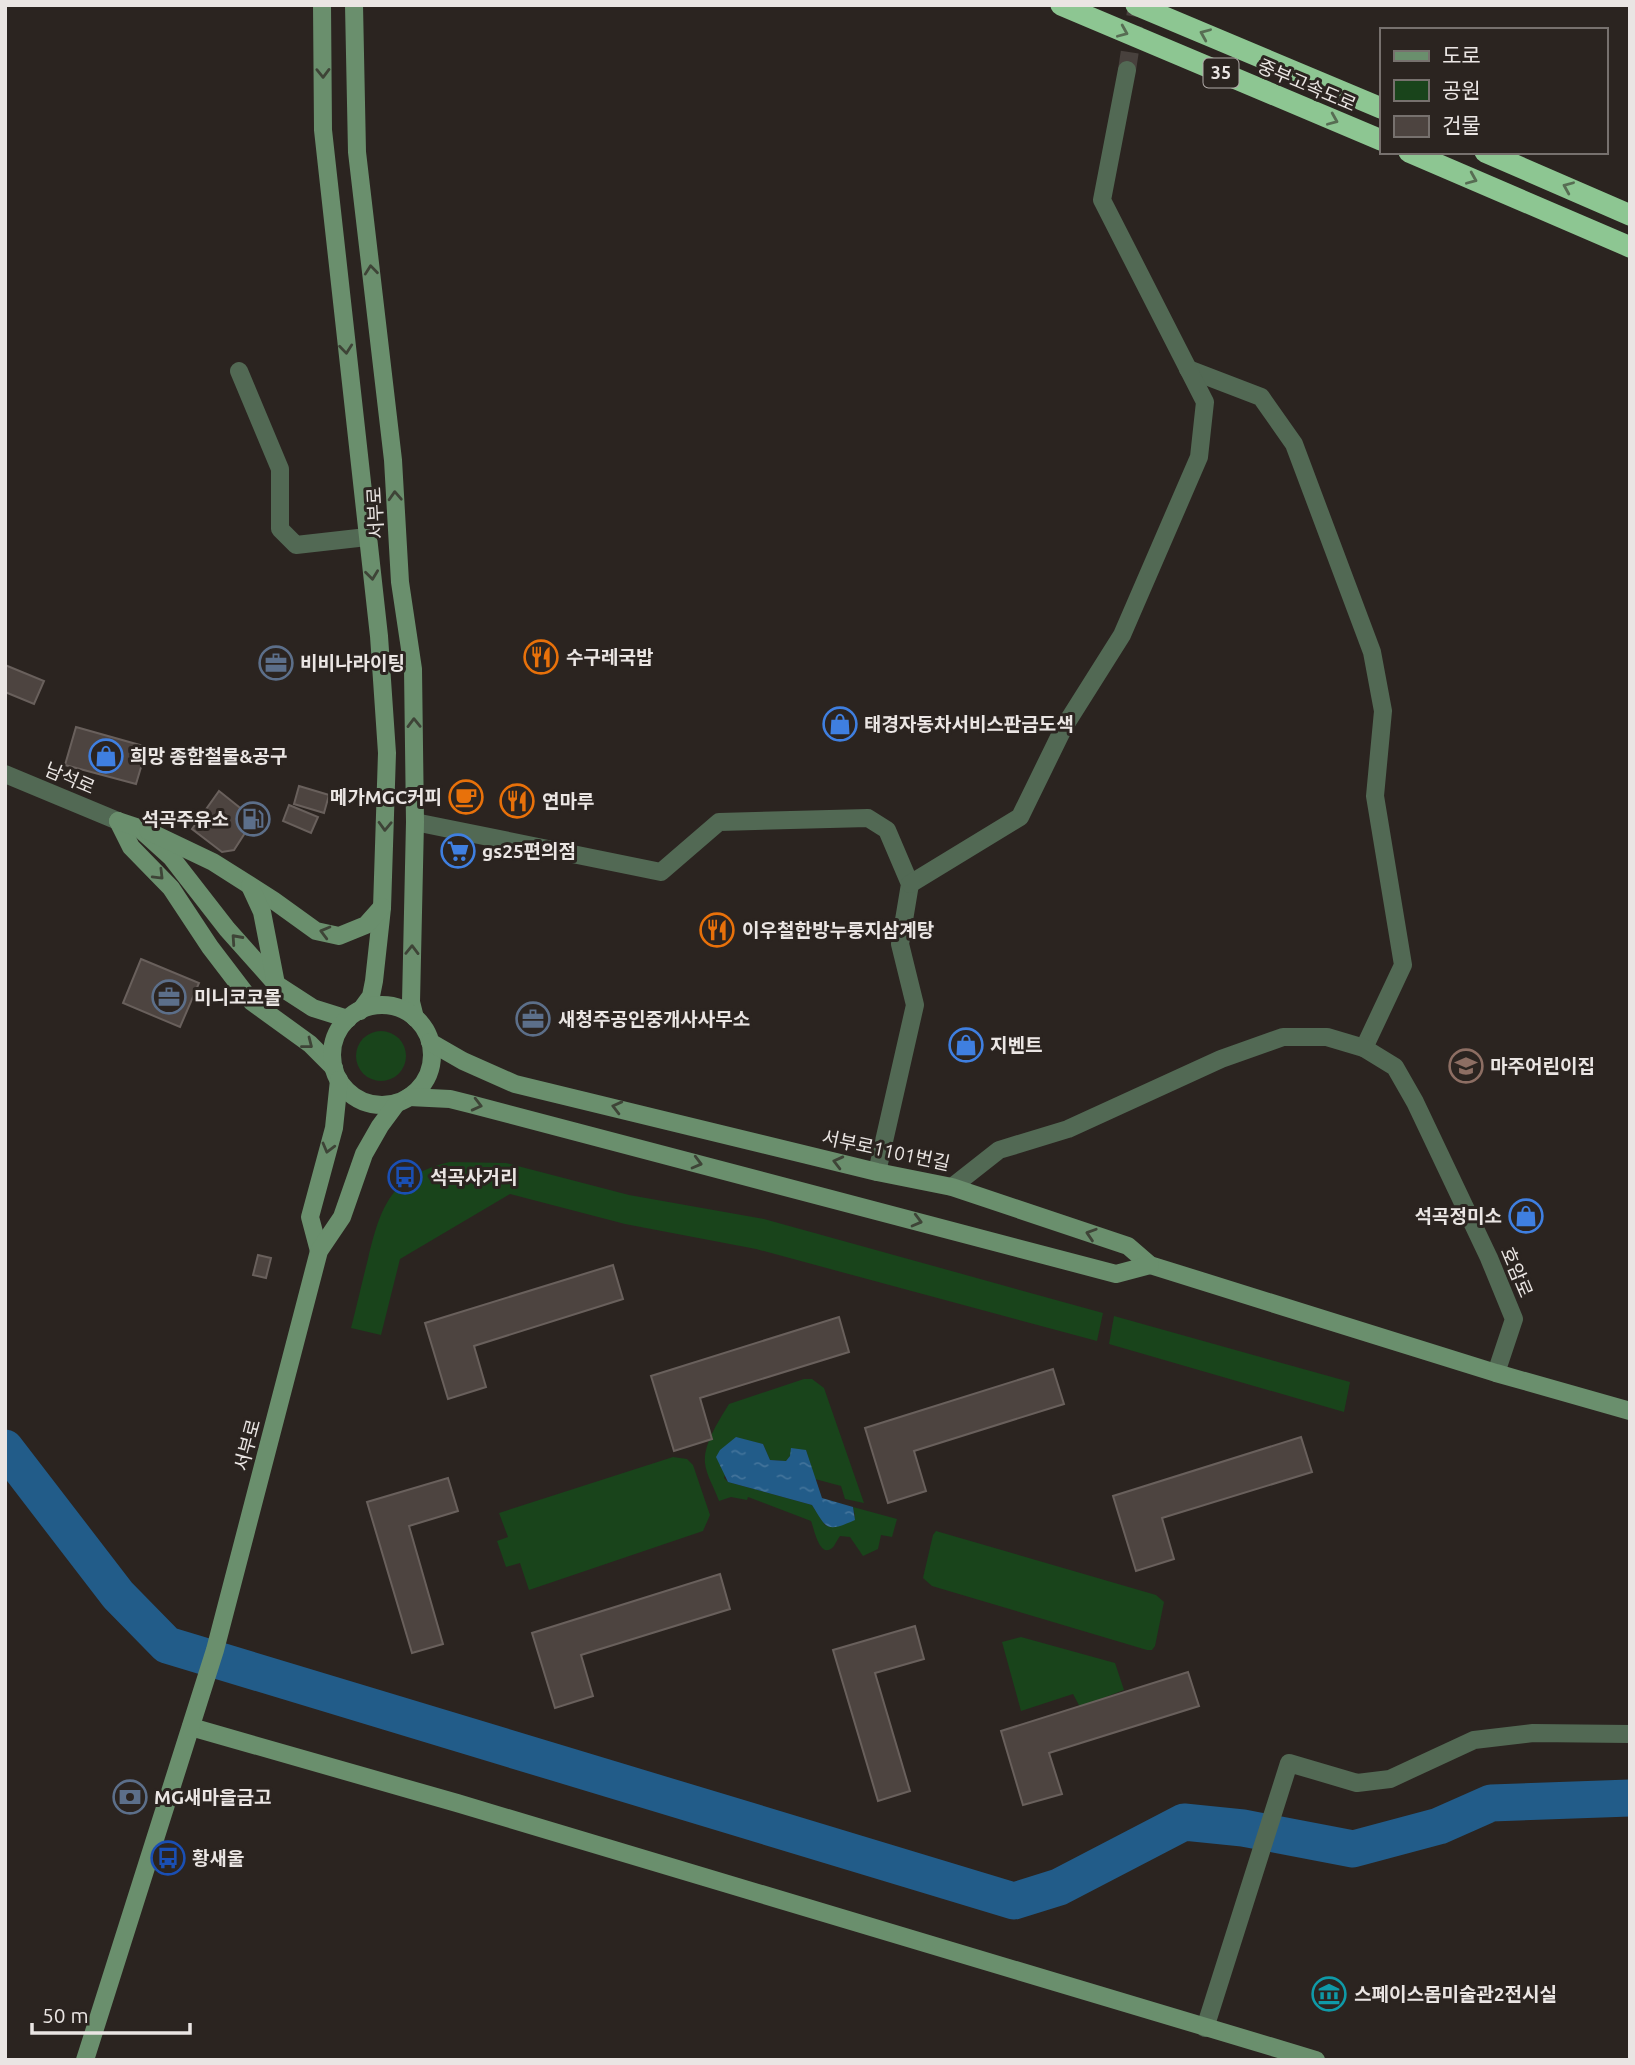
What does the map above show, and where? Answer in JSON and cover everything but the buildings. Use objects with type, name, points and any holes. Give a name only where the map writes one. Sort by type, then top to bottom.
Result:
[{"type":"highway","name":"중부고속도로","points":[[1060,5],[1380,141]]},
{"type":"highway","name":"중부고속도로","points":[[1136,5],[1380,108]]},
{"type":"highway","points":[[1414,154],[1630,247]]},
{"type":"highway","points":[[1490,154],[1630,215]]},
{"type":"street","name":"서부로","points":[[322,5],[323,131],[379,636],[387,753],[382,906],[374,981],[371,996],[354,1015]]},
{"type":"street","name":"서부로","points":[[354,5],[357,152],[393,460],[400,582],[413,669],[415,822],[411,1002],[415,1018]]},
{"type":"street","points":[[910,884],[1020,817],[1063,727],[1122,635],[1199,457],[1205,402],[1102,200],[1127,70]]},
{"type":"street","points":[[1188,369],[1261,397],[1294,444],[1372,652],[1383,711],[1375,796],[1404,965],[1364,1048]]},
{"type":"street","points":[[239,370],[280,470],[280,528],[296,545],[367,537]]},
{"type":"street","name":"남석로","points":[[5,774],[118,821]]},
{"type":"street","points":[[415,822],[661,873],[719,822],[869,818],[887,830],[910,884],[900,944],[915,1005],[877,1172]]},
{"type":"street","points":[[118,821],[157,834],[213,862],[316,931],[339,936],[366,925],[382,906]]},
{"type":"street","points":[[118,821],[131,847],[171,888],[252,1002],[310,1044],[358,1099],[384,1105],[403,1100],[450,1099],[1116,1274],[1150,1265]]},
{"type":"street","points":[[138,828],[170,857],[227,929],[276,984],[313,1008],[354,1015]]},
{"type":"street","points":[[250,886],[262,912],[276,984]]},
{"type":"street","points":[[336,1074],[332,1055],[334,1041],[354,1015],[372,1006],[399,1009],[422,1024],[430,1042],[431,1063],[420,1088],[403,1100]]},
{"type":"street","name":"서부로1101번길","points":[[430,1042],[463,1061],[515,1084],[877,1172],[952,1187],[999,1150],[1068,1129],[1221,1059],[1283,1037],[1327,1037],[1364,1048],[1395,1067]]},
{"type":"street","name":"호암로","points":[[1395,1067],[1415,1102],[1478,1234],[1514,1319],[1496,1373]]},
{"type":"street","name":"서부로","points":[[319,1251],[310,1217],[334,1128],[336,1074]]},
{"type":"street","name":"서부로","points":[[191,1727],[215,1650],[319,1251],[342,1217],[364,1154],[380,1126],[403,1100]]},
{"type":"street","points":[[952,1187],[1128,1246],[1150,1265],[1496,1373],[1630,1410]]},
{"type":"street","points":[[85,2060],[191,1727],[457,1803],[1316,2060]]},
{"type":"street","points":[[1205,2028],[1289,1763],[1357,1783],[1390,1779],[1474,1740],[1533,1733],[1630,1734]]},
{"type":"green space","points":[[381,1031],[399,1038],[406,1056],[399,1074],[381,1081],[363,1074],[356,1056],[363,1038]]},
{"type":"green space","points":[[450,1162],[506,1163],[629,1195],[764,1219],[1103,1313],[1097,1341],[756,1249],[625,1224],[510,1194],[400,1259],[381,1335],[351,1328],[373,1240],[384,1208],[402,1185],[414,1175]]},
{"type":"green space","points":[[1114,1316],[1350,1382],[1344,1412],[1109,1344]]},
{"type":"green space","points":[[804,1379],[812,1379],[824,1388],[864,1503],[845,1499],[841,1486],[815,1479],[806,1450],[790,1456],[786,1461],[770,1460],[763,1444],[736,1438],[724,1478],[728,1482],[812,1505],[825,1525],[830,1527],[855,1516],[853,1507],[897,1519],[892,1537],[881,1535],[878,1549],[863,1556],[850,1537],[840,1536],[834,1546],[825,1550],[818,1542],[811,1521],[748,1497],[747,1500],[731,1497],[719,1501],[707,1472],[707,1448],[729,1404]]},
{"type":"green space","points":[[673,1457],[687,1459],[693,1465],[710,1515],[703,1531],[529,1590],[520,1563],[506,1567],[497,1541],[508,1537],[499,1513]]},
{"type":"green space","points":[[936,1531],[1156,1595],[1164,1602],[1155,1646],[1152,1650],[1147,1650],[932,1586],[923,1578]]},
{"type":"green space","points":[[1021,1637],[1115,1663],[1124,1690],[1080,1707],[1073,1694],[1021,1711],[1002,1642]]},
{"type":"water","points":[[736,1437],[763,1444],[770,1460],[786,1461],[791,1448],[806,1450],[822,1498],[853,1507],[855,1520],[838,1527],[828,1526],[812,1505],[728,1482],[716,1457],[720,1450]]},
{"type":"waterway","points":[[5,1448],[118,1595],[167,1645],[1014,1901],[1059,1887],[1184,1822],[1243,1828],[1353,1849],[1439,1826],[1491,1803],[1630,1798]]},
{"type":"tunnel","points":[[1127,70],[1137,5]]},
{"type":"place","name":"수구레국밥","points":[[541,657]]},
{"type":"place","name":"비비나라이팅","points":[[276,663]]},
{"type":"place","name":"태경자동차서비스판금도색","points":[[840,724]]},
{"type":"place","name":"희망 종합철물&공구","points":[[106,756]]},
{"type":"place","name":"메가MGC커피","points":[[466,797]]},
{"type":"place","name":"연마루","points":[[517,801]]},
{"type":"place","name":"석곡주유소","points":[[253,819]]},
{"type":"place","name":"gs25편의점","points":[[458,851]]},
{"type":"place","name":"이우철한방누룽지삼계탕","points":[[717,930]]},
{"type":"place","name":"미니코코몰","points":[[169,997]]},
{"type":"place","name":"새청주공인중개사사무소","points":[[533,1019]]},
{"type":"place","name":"지벤트","points":[[966,1045]]},
{"type":"place","name":"마주어린이집","points":[[1466,1066]]},
{"type":"place","name":"석곡사거리","points":[[405,1177]]},
{"type":"place","name":"석곡정미소","points":[[1526,1216]]},
{"type":"place","name":"MG새마을금고","points":[[130,1797]]},
{"type":"place","name":"황새울","points":[[168,1858]]},
{"type":"place","name":"스페이스몸미술관2전시실","points":[[1329,1994]]}]
